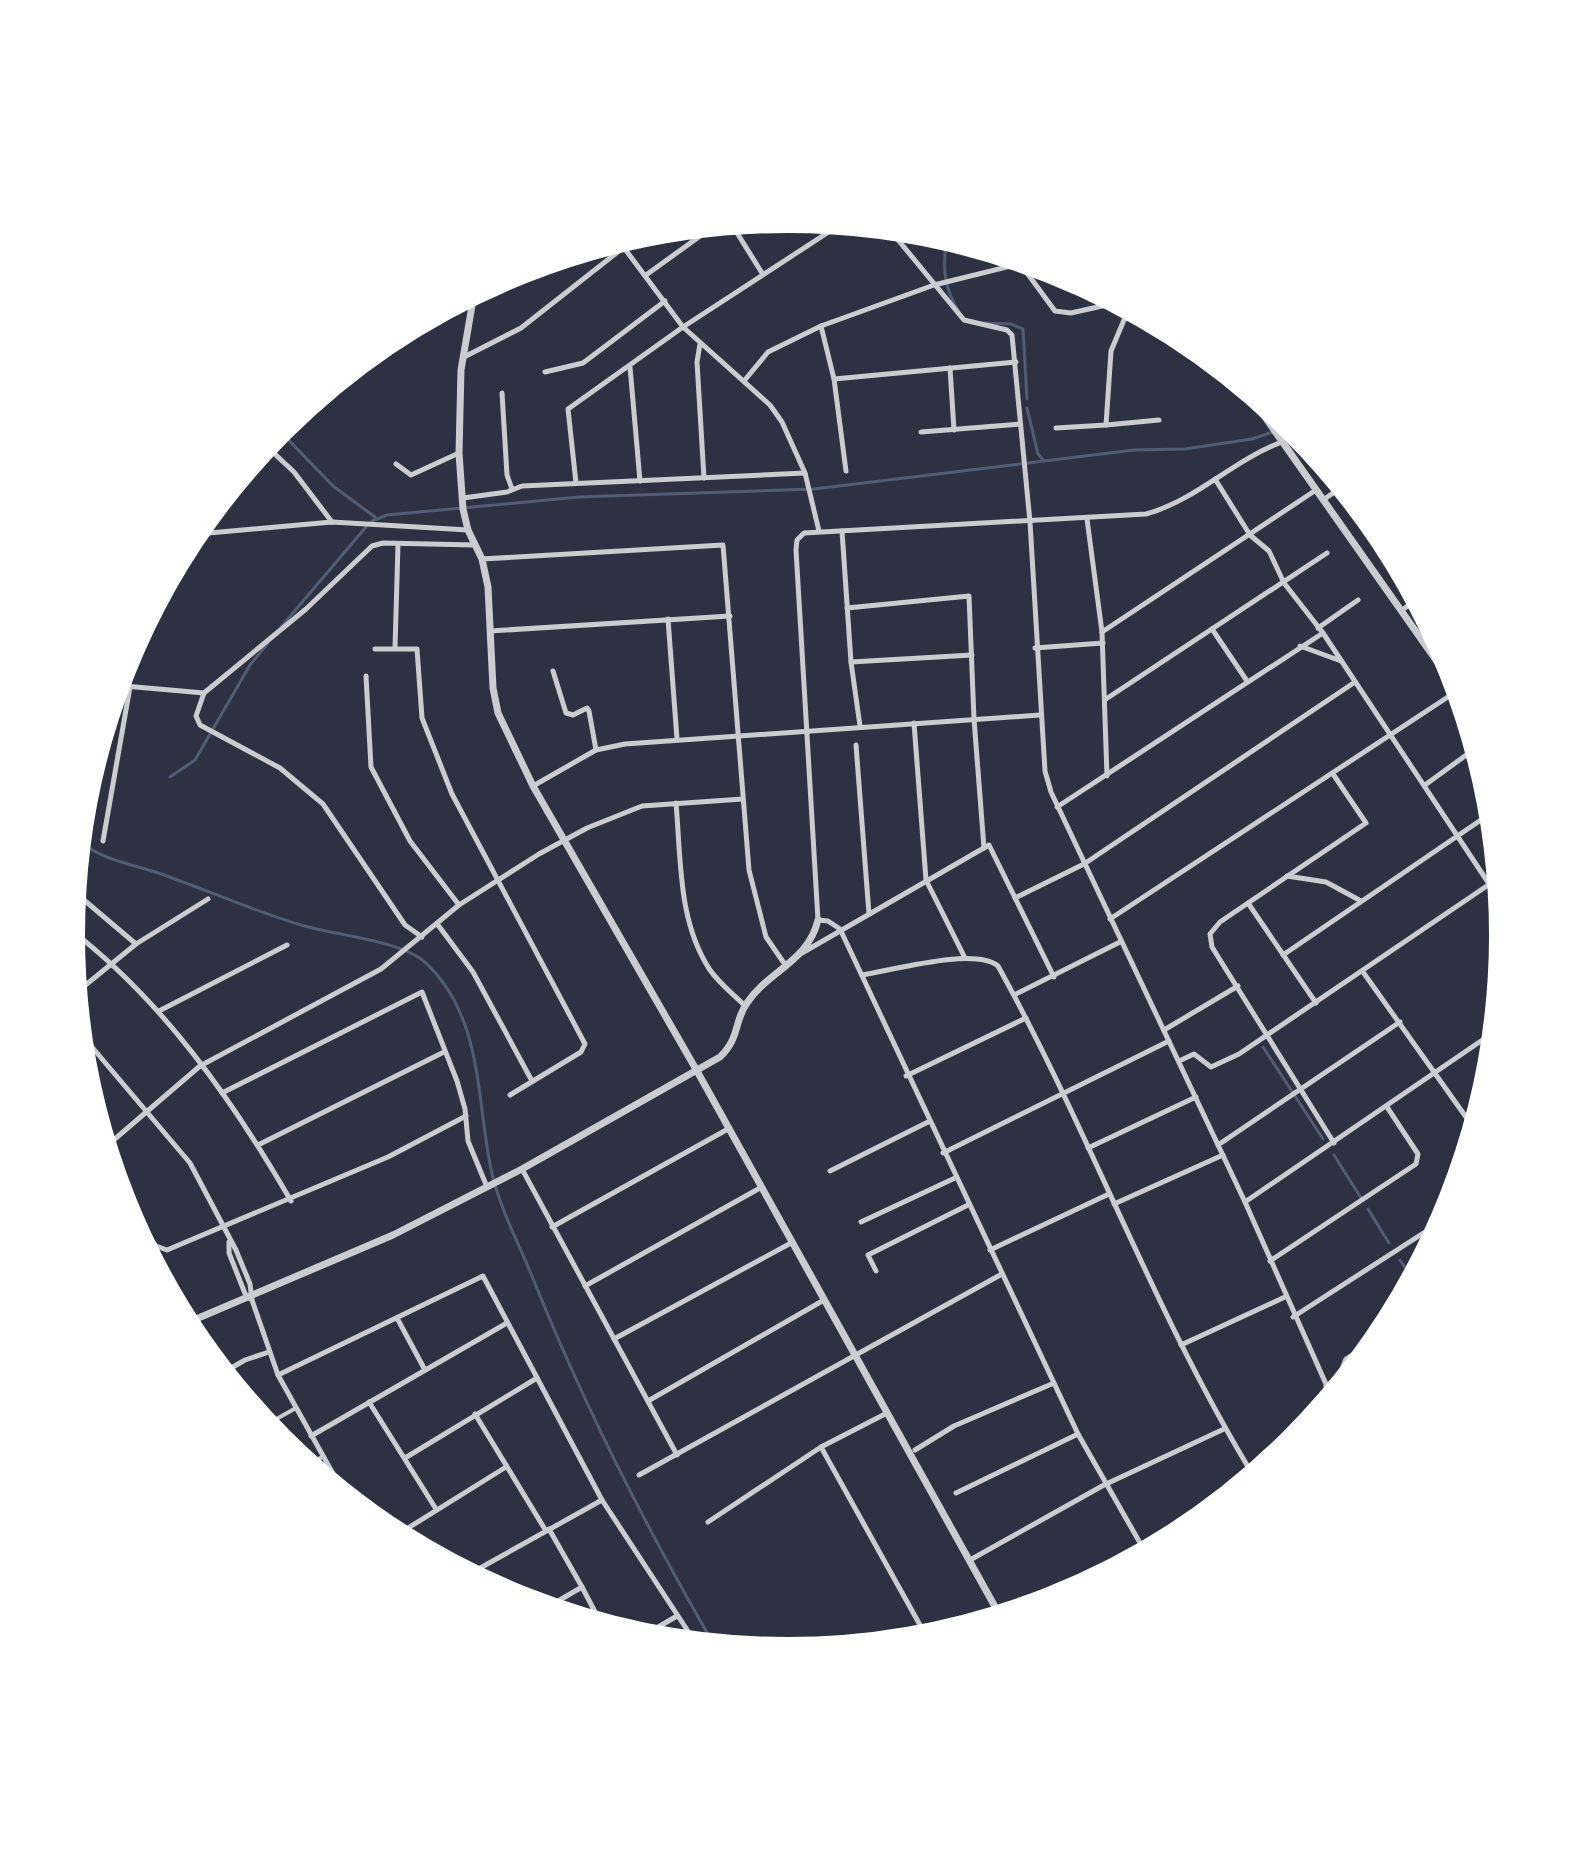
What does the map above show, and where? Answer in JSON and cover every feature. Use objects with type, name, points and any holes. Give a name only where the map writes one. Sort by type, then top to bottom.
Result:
[{"type":"street","points":[[736,230],[762,273]]},
{"type":"street","points":[[576,483],[568,409],[762,273],[831,230]]},
{"type":"street","points":[[646,275],[704,233]]},
{"type":"street","points":[[895,237],[964,320],[1007,330],[1015,345],[1030,522],[1035,648],[1045,771],[1057,807],[1245,1202],[1293,1317],[1328,1391]]},
{"type":"street","points":[[624,247],[683,327],[744,381],[782,422],[805,473],[819,531]]},
{"type":"street","points":[[463,357],[521,328],[623,248]]},
{"type":"street","points":[[744,381],[768,352],[821,326],[934,285],[1013,265]]},
{"type":"street","points":[[1023,269],[1055,311],[1071,313],[1105,304]]},
{"type":"street","points":[[545,372],[583,363],[665,301]]},
{"type":"street","points":[[473,302],[463,357],[459,453],[462,503],[468,530],[482,559],[488,587],[489,631],[498,713],[533,786],[697,1071],[997,1611]]},
{"type":"street","points":[[1106,425],[1111,351],[1126,315]]},
{"type":"street","points":[[821,326],[834,379],[846,471]]},
{"type":"street","points":[[700,344],[697,362],[704,478]]},
{"type":"street","points":[[834,379],[1016,362]]},
{"type":"street","points":[[630,367],[640,481]]},
{"type":"street","points":[[950,368],[954,430]]},
{"type":"street","points":[[502,393],[507,475],[512,489]]},
{"type":"street","points":[[1261,410],[1443,670]]},
{"type":"street","points":[[1056,428],[1159,420]]},
{"type":"street","points":[[921,432],[1020,424]]},
{"type":"street","points":[[802,953],[818,920],[797,540],[804,533],[819,531],[1146,514],[1170,507],[1262,449],[1278,434]]},
{"type":"street","points":[[272,452],[294,472],[332,522]]},
{"type":"street","points":[[396,464],[411,475],[459,453]]},
{"type":"street","points":[[462,503],[512,489],[576,483],[805,473]]},
{"type":"street","points":[[1215,479],[1250,535],[1269,551],[1284,583],[1321,630],[1493,891]]},
{"type":"street","points":[[1102,632],[1316,490]]},
{"type":"street","points":[[1323,500],[1337,490]]},
{"type":"street","points":[[1087,519],[1103,643],[1107,777]]},
{"type":"street","points":[[205,533],[332,522],[468,530]]},
{"type":"street","points":[[842,531],[851,662],[860,726]]},
{"type":"street","points":[[420,939],[405,925],[323,804],[280,768],[200,725],[196,716],[204,693],[306,609],[365,551],[378,544],[476,545]]},
{"type":"street","points":[[395,648],[398,544]]},
{"type":"street","points":[[482,559],[723,545],[749,870],[766,937],[787,967]]},
{"type":"street","points":[[1106,699],[1327,553]]},
{"type":"street","points":[[847,608],[969,596],[984,848]]},
{"type":"street","points":[[1057,807],[1107,777],[1300,646],[1358,600]]},
{"type":"street","points":[[1402,610],[1412,603]]},
{"type":"street","points":[[489,631],[730,616]]},
{"type":"street","points":[[668,619],[677,739]]},
{"type":"street","points":[[1212,629],[1247,681]]},
{"type":"street","points":[[1035,648],[1103,643]]},
{"type":"street","points":[[1300,646],[1342,661]]},
{"type":"street","points":[[375,649],[417,649],[422,718],[452,794],[585,1044],[581,1052],[510,1095]]},
{"type":"street","points":[[851,662],[972,655]]},
{"type":"street","points":[[553,671],[566,713],[573,715],[587,708],[589,711],[596,750]]},
{"type":"street","points":[[366,676],[371,767],[410,841],[459,905]]},
{"type":"street","points":[[1015,898],[1084,864],[1355,682]]},
{"type":"street","points":[[126,687],[204,693]]},
{"type":"street","points":[[103,841],[130,687]]},
{"type":"street","points":[[1110,919],[1452,694]]},
{"type":"street","points":[[533,786],[596,750],[677,739],[1040,715]]},
{"type":"street","points":[[914,723],[926,880],[965,958]]},
{"type":"street","points":[[856,745],[869,914]]},
{"type":"street","points":[[1425,785],[1471,752]]},
{"type":"street","points":[[1333,774],[1366,823],[1220,922],[1210,934],[1212,947],[1334,1143]]},
{"type":"street","points":[[111,1142],[200,1066],[381,969],[459,905],[564,840],[642,806],[743,799]]},
{"type":"street","points":[[676,803],[686,911],[693,941],[711,972],[744,1005]]},
{"type":"street","points":[[1283,955],[1484,817]]},
{"type":"street","points":[[194,1320],[393,1235],[522,1169],[697,1071],[730,1047],[744,1005],[802,953],[989,845],[1054,977]]},
{"type":"street","points":[[1287,876],[1326,882],[1361,901]]},
{"type":"street","points":[[1179,1061],[1194,1054],[1205,1064],[1217,1065],[1268,1035],[1492,883]]},
{"type":"street","points":[[82,898],[136,944]]},
{"type":"street","points":[[82,987],[136,944],[208,899]]},
{"type":"street","points":[[1248,903],[1316,1003]]},
{"type":"street","points":[[818,920],[828,921],[840,929],[906,1076],[1078,1434],[1104,1485],[1142,1547]]},
{"type":"street","points":[[438,925],[473,972],[532,1082]]},
{"type":"street","points":[[80,937],[112,961],[159,1011],[222,1093],[291,1201]]},
{"type":"street","points":[[1014,995],[1120,942]]},
{"type":"street","points":[[159,1011],[287,945]]},
{"type":"street","points":[[862,975],[965,958],[989,959],[998,966],[1026,1018],[1181,1345],[1224,1429],[1250,1470]]},
{"type":"street","points":[[1362,971],[1470,1123]]},
{"type":"street","points":[[1164,1030],[1238,986]]},
{"type":"street","points":[[222,1093],[422,992],[457,1081],[466,1116],[468,1141],[492,1185]]},
{"type":"street","points":[[906,1076],[1026,1018]]},
{"type":"street","points":[[1218,1145],[1400,1022]]},
{"type":"street","points":[[1245,1202],[1488,1037]]},
{"type":"street","points":[[943,1153],[1169,1041]]},
{"type":"street","points":[[89,1043],[190,1163],[229,1242],[229,1253],[250,1296],[278,1375],[335,1478]]},
{"type":"street","points":[[258,1145],[444,1052]]},
{"type":"street","points":[[1088,1148],[1196,1097]]},
{"type":"street","points":[[1270,1261],[1416,1164],[1418,1154],[1387,1107]]},
{"type":"street","points":[[147,1236],[156,1246],[167,1250],[291,1201],[388,1157],[466,1116]]},
{"type":"street","points":[[830,1171],[928,1122]]},
{"type":"street","points":[[552,1227],[728,1129]]},
{"type":"street","points":[[1114,1204],[1223,1155]]},
{"type":"street","points":[[522,1169],[677,1455]]},
{"type":"street","points":[[861,1222],[955,1178]]},
{"type":"street","points":[[585,1286],[760,1188]]},
{"type":"street","points":[[990,1250],[1109,1194]]},
{"type":"street","points":[[876,1271],[868,1255],[968,1205]]},
{"type":"street","points":[[1293,1317],[1431,1228]]},
{"type":"street","points":[[614,1339],[791,1243]]},
{"type":"street","points":[[639,1475],[1002,1274]]},
{"type":"street","points":[[278,1375],[483,1276],[602,1500],[691,1636]]},
{"type":"street","points":[[1181,1345],[1285,1297]]},
{"type":"street","points":[[648,1401],[824,1300]]},
{"type":"street","points":[[397,1318],[425,1370]]},
{"type":"street","points":[[311,1436],[507,1323]]},
{"type":"street","points":[[1326,1386],[1339,1377],[1346,1359],[1361,1349]]},
{"type":"street","points":[[229,1369],[269,1352]]},
{"type":"street","points":[[405,1458],[537,1378]]},
{"type":"street","points":[[915,1450],[954,1426],[1054,1383]]},
{"type":"street","points":[[369,1402],[436,1509]]},
{"type":"street","points":[[273,1421],[296,1408]]},
{"type":"street","points":[[708,1522],[821,1447],[888,1412]]},
{"type":"street","points":[[475,1414],[598,1617]]},
{"type":"street","points":[[970,1560],[1104,1485],[1224,1429]]},
{"type":"street","points":[[956,1493],[1078,1434]]},
{"type":"street","points":[[821,1447],[923,1630]]},
{"type":"street","points":[[315,1461],[322,1457]]},
{"type":"street","points":[[404,1530],[506,1467]]},
{"type":"street","points":[[479,1572],[477,1569],[602,1500]]},
{"type":"street","points":[[555,1603],[582,1587]]},
{"type":"street","points":[[653,1630],[677,1616]]},
{"type":"waterway","points":[[946,246],[945,273],[949,292],[958,310]]},
{"type":"waterway","points":[[985,323],[1011,324],[1023,329],[1027,399]]},
{"type":"waterway","points":[[1027,408],[1038,454],[1044,461],[1134,450],[1185,449],[1252,439],[1281,429]]},
{"type":"waterway","points":[[285,437],[333,486],[375,517]]},
{"type":"waterway","points":[[372,521],[387,515],[579,497],[814,489],[1044,461]]},
{"type":"waterway","points":[[281,627],[366,527]]},
{"type":"waterway","points":[[170,777],[195,760],[250,665],[268,643]]},
{"type":"waterway","points":[[86,846],[108,857],[283,919],[402,949],[427,964],[446,986],[468,1036],[492,1174],[506,1215],[596,1422],[666,1560],[710,1638]]},
{"type":"waterway","points":[[1263,1047],[1323,1139]]},
{"type":"waterway","points":[[1334,1155],[1361,1198]]},
{"type":"waterway","points":[[1368,1209],[1389,1243]]},
{"type":"waterway","points":[[1400,1260],[1409,1273]]}]
